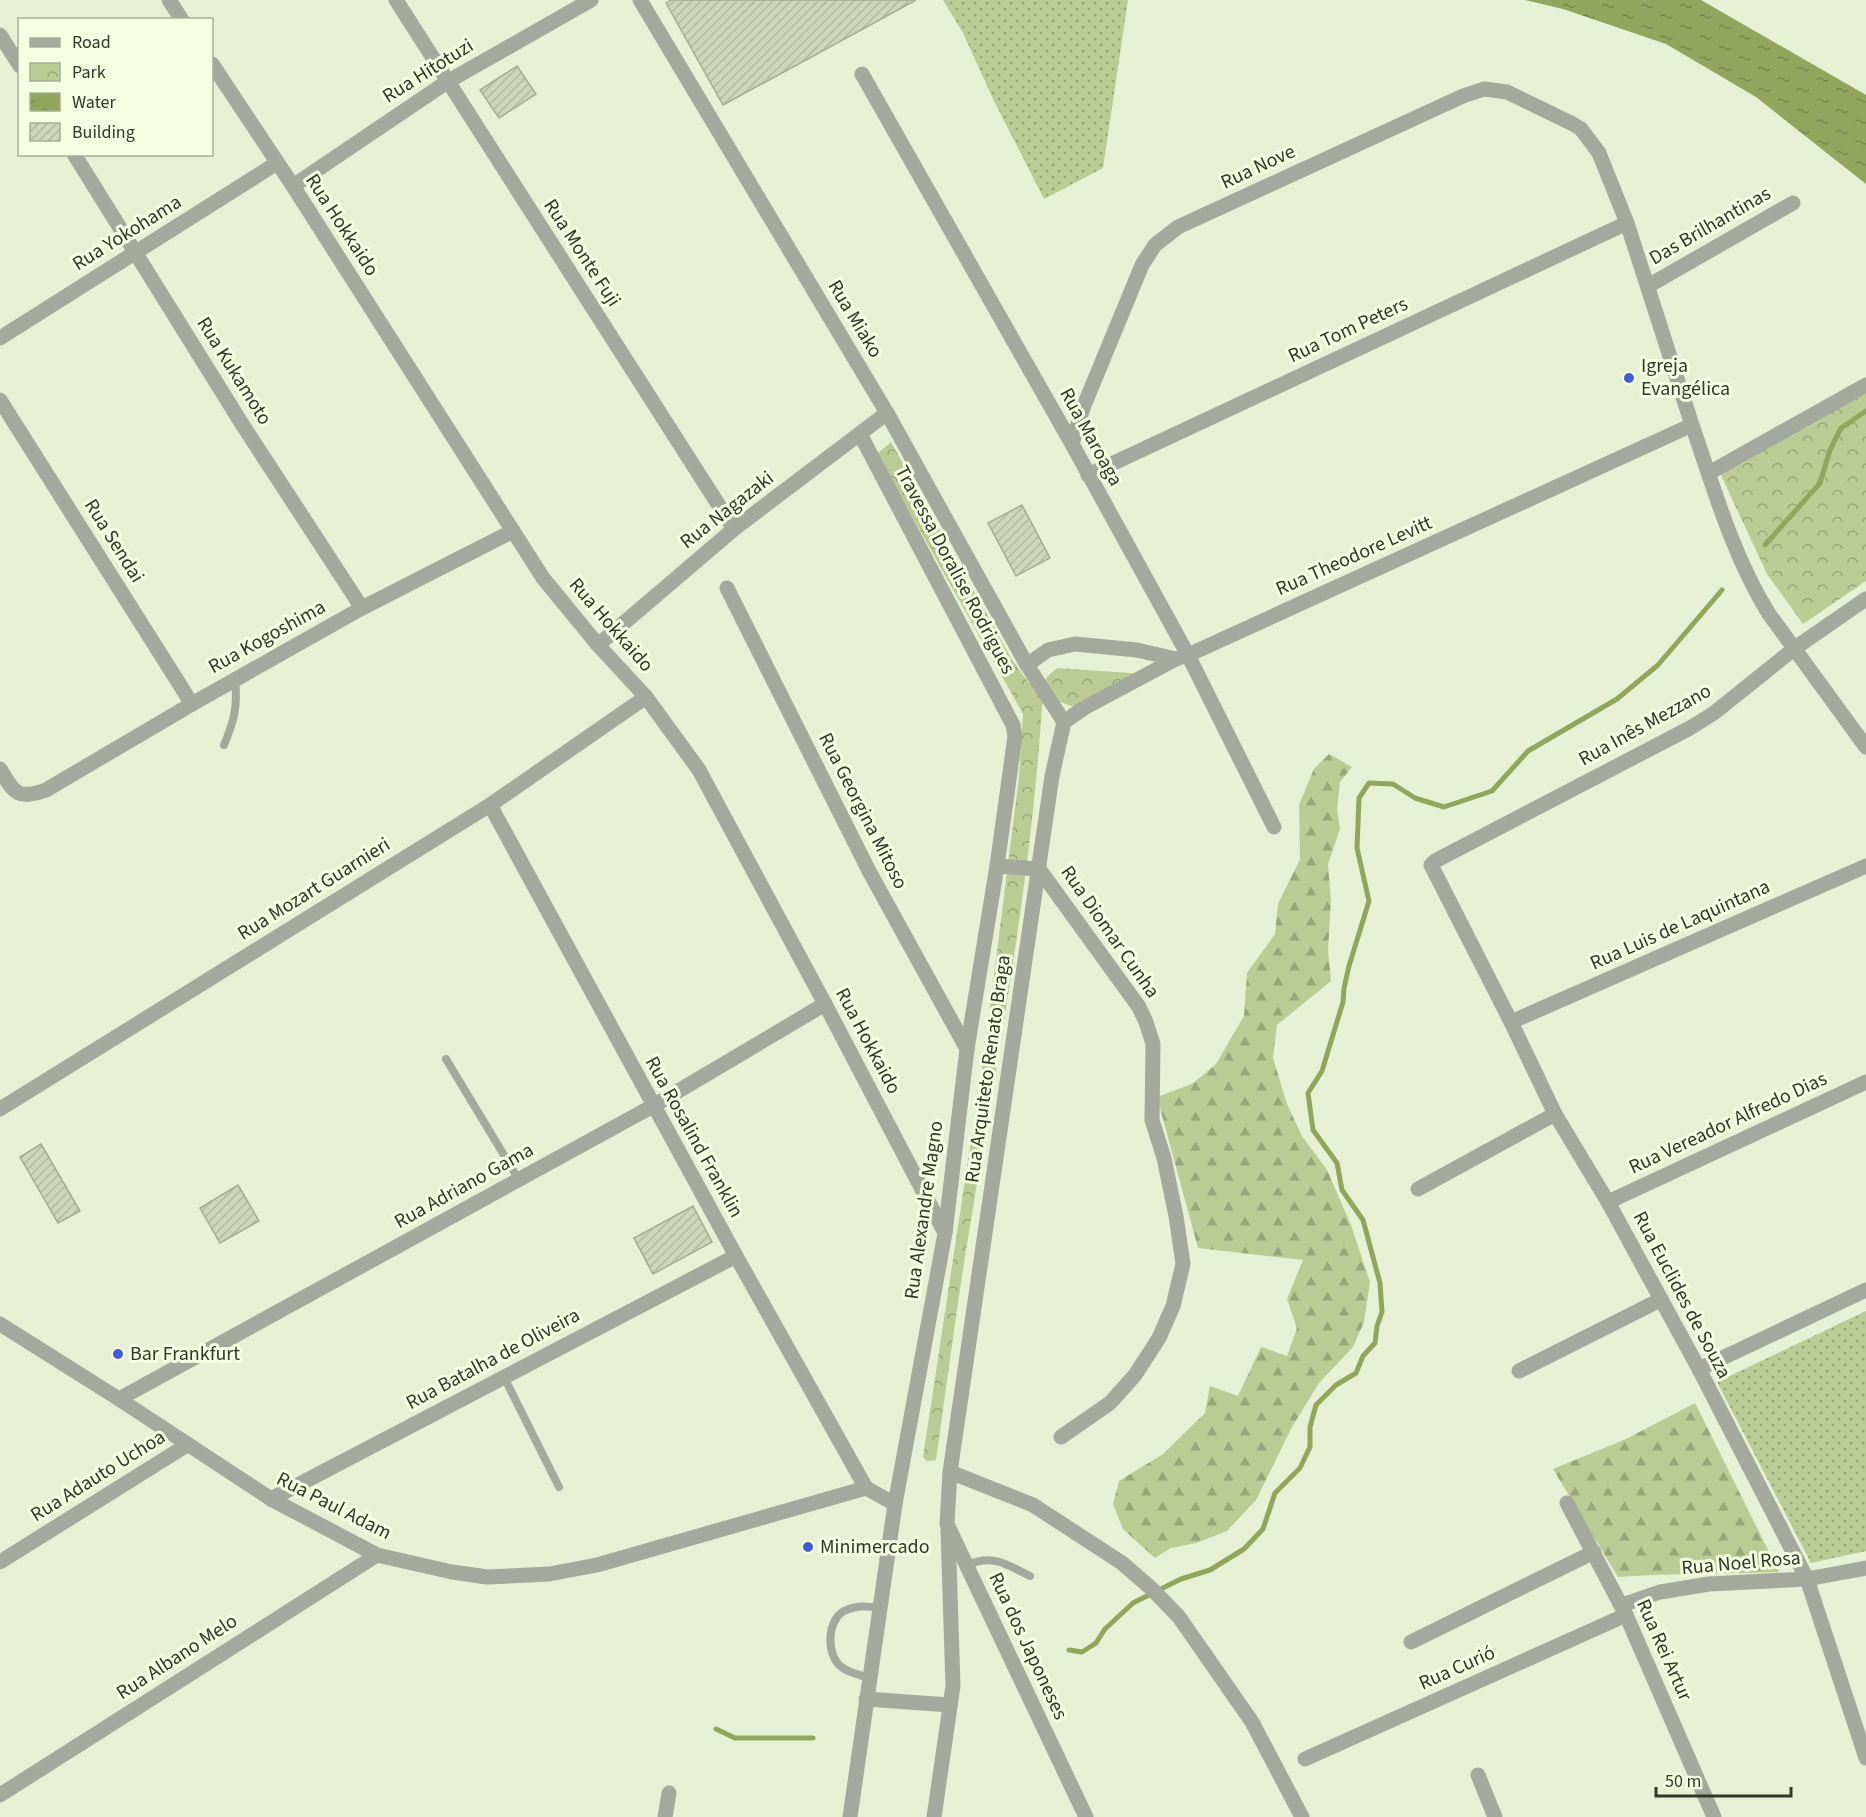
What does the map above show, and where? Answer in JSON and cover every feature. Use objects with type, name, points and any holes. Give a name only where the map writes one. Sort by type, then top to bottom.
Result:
[{"type":"street","points":[[169,0],[181,18]]},
{"type":"street","name":"Rua Monte Fuji","points":[[396,0],[734,529]]},
{"type":"street","name":"Rua Hitotuzi","points":[[293,186],[447,82],[591,0]]},
{"type":"street","name":"Rua Miako","points":[[640,0],[887,413],[1027,665]]},
{"type":"street","points":[[0,35],[18,63]]},
{"type":"street","name":"Rua Hokkaido","points":[[213,66],[293,186],[543,578],[598,645],[646,697],[699,770],[945,1233]]},
{"type":"street","name":"Rua Maroaga","points":[[862,74],[1072,444],[1182,657],[1274,827]]},
{"type":"street","name":"Rua Nove","points":[[1072,444],[1083,408],[1142,265],[1155,245],[1178,226],[1463,96],[1484,89],[1507,92],[1581,129],[1599,153],[1627,223]]},
{"type":"street","name":"Rua Kukamoto","points":[[75,156],[362,608]]},
{"type":"street","name":"Rua Yokohama","points":[[0,338],[277,163]]},
{"type":"street","name":"Das Brilhantinas","points":[[1648,286],[1793,203]]},
{"type":"street","points":[[1627,223],[1692,425],[1738,554],[1750,581],[1769,614],[1866,747]]},
{"type":"street","name":"Rua Tom Peters","points":[[1088,475],[1627,223]]},
{"type":"street","points":[[1709,473],[1866,385]]},
{"type":"street","name":"Rua Sendai","points":[[0,400],[192,704]]},
{"type":"street","name":"Rua Nagazaki","points":[[598,645],[734,529],[887,413]]},
{"type":"street","name":"Rua Theodore Levitt","points":[[1064,722],[1084,708],[1182,657],[1692,425]]},
{"type":"street","name":"Travessa Doralise Rodrigues","points":[[860,434],[1013,725]]},
{"type":"street","name":"Rua Kogoshima","points":[[0,769],[13,789],[22,795],[29,796],[46,790],[362,608],[513,531]]},
{"type":"street","name":"Rua Georgina Mitoso","points":[[727,588],[869,871],[967,1049]]},
{"type":"street","name":"Rua Inês Mezzano","points":[[1431,865],[1690,728],[1714,713],[1795,648],[1866,599]]},
{"type":"street","points":[[1064,722],[1027,665],[1048,650],[1075,644],[1182,657]]},
{"type":"street","name":"Rua Mozart Guarnieri","points":[[0,1109],[490,805],[646,697]]},
{"type":"street","name":"Rua Arquiteto Renato Braga","points":[[949,1491],[1052,776],[1064,722]]},
{"type":"street","name":"Rua Alexandre Magno","points":[[850,1817],[895,1504],[945,1233],[967,1049],[997,866],[1015,736],[1013,725]]},
{"type":"street","name":"Rua Rosalind Franklin","points":[[490,805],[653,1106],[866,1488]]},
{"type":"street","name":"Rua Euclides de Souza","points":[[1431,865],[1555,1114],[1608,1202],[1699,1369],[1807,1578],[1866,1758]]},
{"type":"street","points":[[997,866],[1039,869]]},
{"type":"street","name":"Rua Luis de Laquintana","points":[[1511,1022],[1866,866]]},
{"type":"street","name":"Rua Diomar Cunha","points":[[1039,869],[1139,1007],[1146,1022],[1153,1051],[1152,1120],[1164,1158],[1183,1264],[1173,1306],[1159,1338],[1135,1375],[1110,1403],[1061,1437]]},
{"type":"street","name":"Rua Adriano Gama","points":[[119,1399],[653,1106],[825,1005]]},
{"type":"street","name":"Rua Vereador Alfredo Dias","points":[[1608,1202],[1866,1082]]},
{"type":"street","points":[[1418,1189],[1555,1114]]},
{"type":"street","name":"Rua Batalha de Oliveira","points":[[271,1499],[736,1256]]},
{"type":"street","points":[[1699,1369],[1866,1290]]},
{"type":"street","points":[[1519,1371],[1660,1300]]},
{"type":"street","name":"Rua Paul Adam","points":[[1,1326],[119,1399],[271,1499],[377,1555],[452,1572],[487,1577],[549,1574],[597,1565],[866,1488]]},
{"type":"street","name":"Rua Adauto Uchoa","points":[[0,1562],[187,1445]]},
{"type":"street","points":[[950,1472],[1033,1505],[1137,1575],[1179,1617],[1252,1722],[1302,1817]]},
{"type":"street","points":[[866,1488],[895,1504]]},
{"type":"street","name":"Rua dos Japoneses","points":[[949,1491],[948,1524],[1086,1817]]},
{"type":"street","name":"Rua Rei Artur","points":[[1567,1503],[1624,1610],[1714,1817]]},
{"type":"street","points":[[934,1817],[952,1686],[948,1524]]},
{"type":"street","points":[[1411,1642],[1594,1551]]},
{"type":"street","name":"Rua Albano Melo","points":[[0,1795],[377,1555]]},
{"type":"street","name":"Rua Noel Rosa","points":[[1624,1610],[1660,1592],[1709,1584],[1807,1578],[1866,1568]]},
{"type":"street","name":"Rua Curió","points":[[1305,1759],[1624,1610]]},
{"type":"street","points":[[866,1699],[950,1705]]},
{"type":"street","points":[[1478,1775],[1495,1817]]},
{"type":"street","points":[[665,1817],[669,1793]]},
{"type":"lane","points":[[224,745],[236,717],[235,680]]},
{"type":"lane","points":[[446,1059],[519,1180]]},
{"type":"lane","points":[[504,1377],[559,1487]]},
{"type":"lane","points":[[967,1565],[980,1560],[997,1560],[1030,1576]]},
{"type":"lane","points":[[869,1678],[843,1668],[834,1659],[829,1644],[834,1623],[841,1612],[859,1606],[880,1608]]},
{"type":"green space","points":[[943,0],[1128,0],[1103,168],[1044,199],[993,99],[963,33]]},
{"type":"green space","points":[[1866,392],[1866,581],[1803,624],[1767,574],[1720,473]]},
{"type":"green space","points":[[891,442],[1011,658],[1029,683],[1043,687],[1047,677],[1057,668],[1144,674],[1085,705],[1071,706],[1044,696],[1022,902],[965,1255],[936,1460],[927,1461],[923,1457],[983,1062],[1019,777],[1023,714],[877,454]]},
{"type":"green space","points":[[1329,754],[1352,767],[1340,782],[1337,809],[1340,829],[1328,864],[1331,900],[1328,950],[1331,981],[1277,1025],[1273,1058],[1287,1104],[1302,1136],[1327,1170],[1351,1225],[1370,1282],[1364,1322],[1353,1347],[1319,1383],[1292,1427],[1256,1500],[1227,1531],[1196,1543],[1171,1548],[1155,1558],[1123,1529],[1113,1504],[1119,1481],[1163,1454],[1205,1413],[1210,1386],[1238,1396],[1261,1347],[1287,1356],[1297,1328],[1287,1299],[1303,1260],[1198,1248],[1157,1097],[1192,1084],[1216,1064],[1244,1016],[1247,973],[1275,934],[1278,904],[1300,859],[1299,805],[1314,769]]},
{"type":"green space","points":[[1866,1311],[1866,1551],[1811,1563],[1717,1382]]},
{"type":"green space","points":[[1695,1403],[1779,1572],[1618,1577],[1553,1469],[1626,1439]]},
{"type":"water","points":[[1525,0],[1701,0],[1866,95],[1866,184],[1756,97],[1666,44],[1563,9]]},
{"type":"building","points":[[671,0],[916,0],[723,105],[666,3]]},
{"type":"building","points":[[517,66],[536,94],[499,118],[480,90]]},
{"type":"building","points":[[1022,505],[1050,558],[1016,576],[988,523]]},
{"type":"building","points":[[41,1144],[80,1211],[58,1223],[20,1157]]},
{"type":"building","points":[[238,1185],[259,1221],[220,1243],[200,1208]]},
{"type":"building","points":[[693,1206],[712,1242],[653,1274],[634,1238]]},
{"type":"waterway","points":[[1765,545],[1820,483],[1830,450],[1841,428],[1866,411]]},
{"type":"waterway","points":[[1069,1650],[1082,1652],[1096,1643],[1105,1629],[1133,1603],[1181,1579],[1210,1570],[1244,1549],[1263,1529],[1275,1493],[1300,1468],[1310,1447],[1310,1427],[1316,1405],[1336,1385],[1356,1373],[1363,1356],[1375,1343],[1382,1312],[1380,1283],[1363,1220],[1342,1190],[1337,1163],[1313,1130],[1308,1093],[1322,1071],[1343,1002],[1349,966],[1369,901],[1357,848],[1359,798],[1369,783],[1393,784],[1415,798],[1444,807],[1492,791],[1528,751],[1617,699],[1658,665],[1722,590]]},
{"type":"waterway","points":[[716,1729],[735,1738],[813,1738]]},
{"type":"place","name":"Igreja Evangélica","points":[[1629,378]]},
{"type":"place","name":"Bar Frankfurt","points":[[118,1354]]},
{"type":"place","name":"Minimercado","points":[[808,1547]]}]
